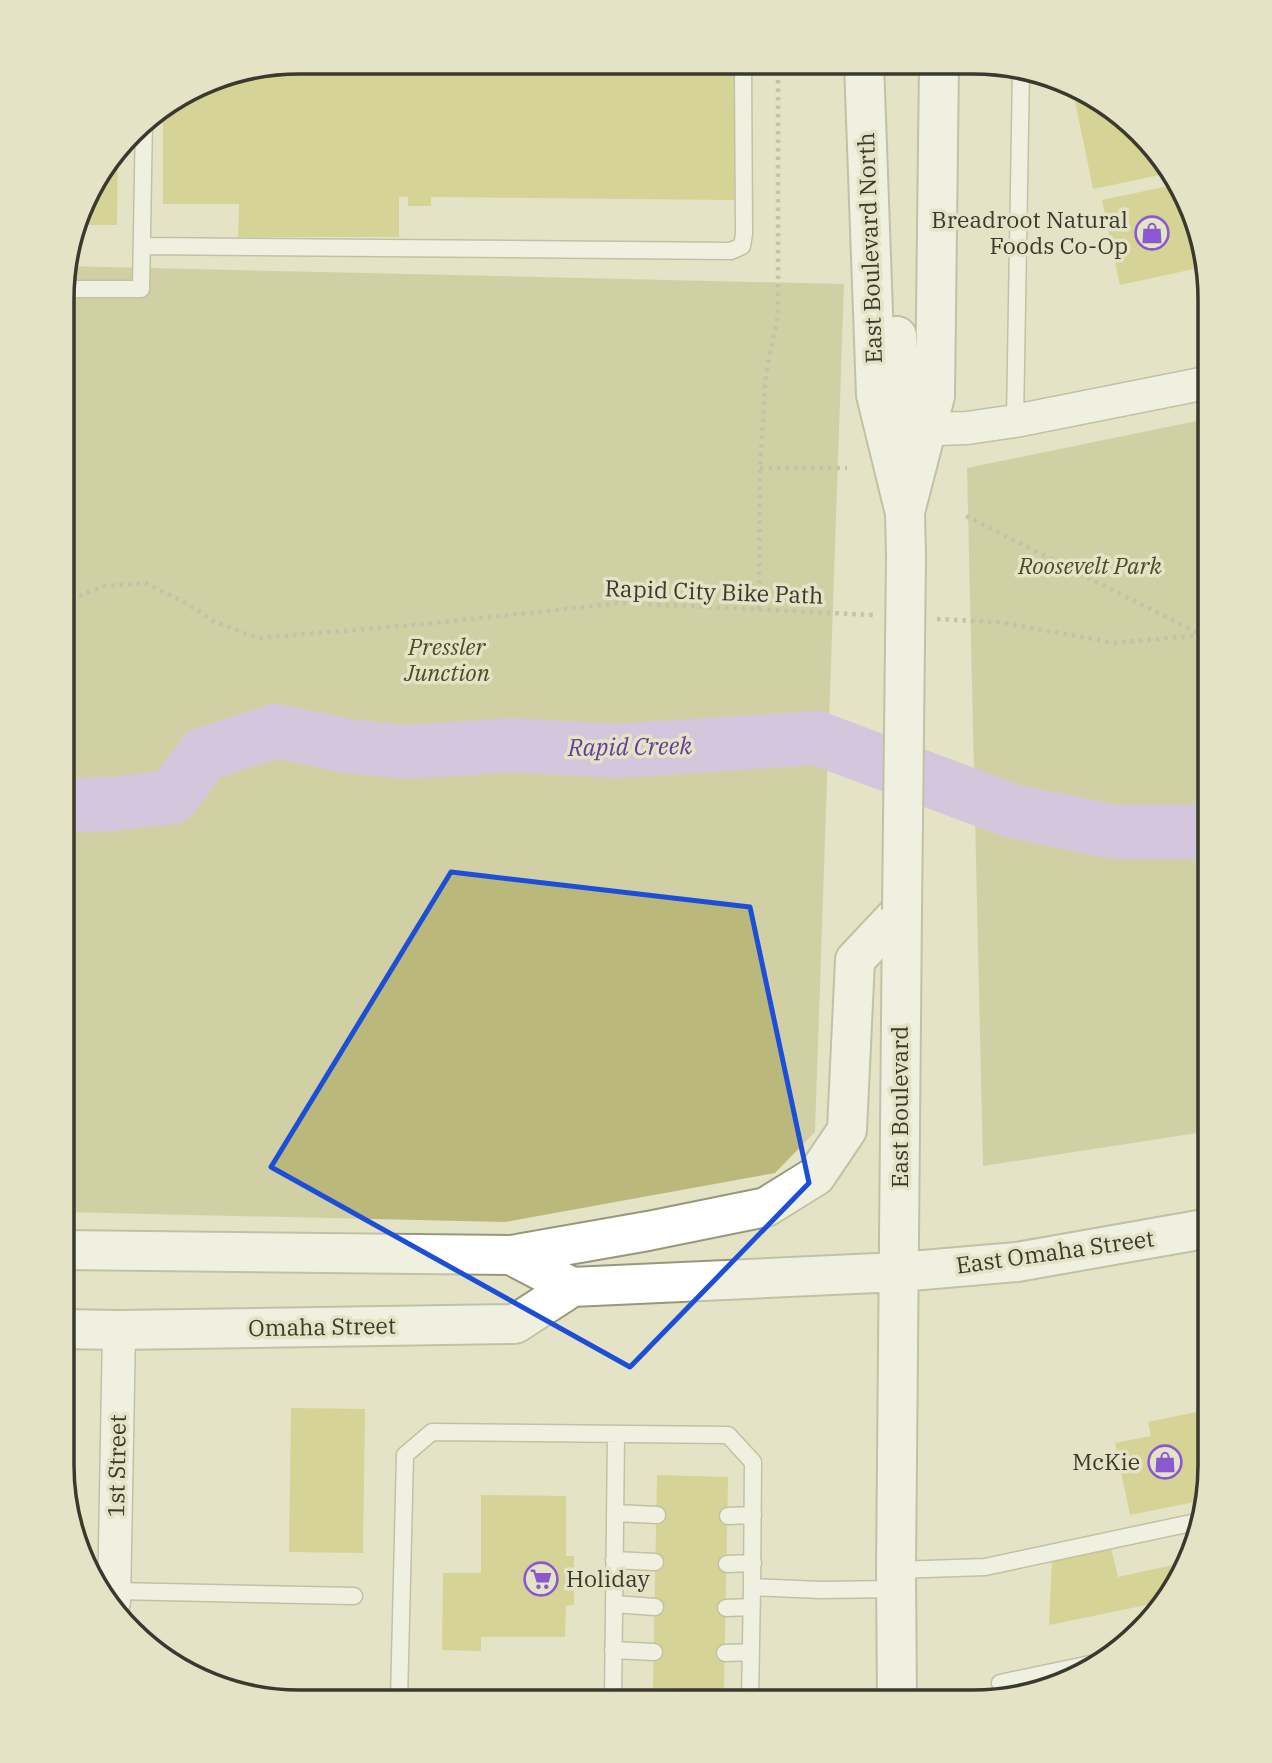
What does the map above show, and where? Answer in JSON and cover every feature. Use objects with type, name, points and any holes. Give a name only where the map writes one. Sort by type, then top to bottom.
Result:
[{"type":"main road","name":"East Boulevard North","points":[[864,74],[876,395],[885,432]]},
{"type":"main road","points":[[919,74],[938,168]]},
{"type":"main road","points":[[867,138],[894,249],[898,370],[905,402],[915,421],[927,429],[935,396],[939,74]]},
{"type":"main road","name":"East Boulevard","points":[[905,513],[927,429]]},
{"type":"main road","name":"East Boulevard","points":[[885,432],[905,513],[906,556],[897,1690]]},
{"type":"main road","points":[[74,1250],[511,1255],[766,1207],[816,1176],[847,1130],[855,960],[902,910]]},
{"type":"main road","name":"East Omaha Street","points":[[899,1272],[1017,1262],[1198,1230]]},
{"type":"main road","points":[[511,1255],[572,1287],[899,1272]]},
{"type":"main road","name":"Omaha Street","points":[[74,1329],[515,1324],[572,1287]]},
{"type":"street","points":[[885,432],[967,428],[1015,421],[1198,385]]},
{"type":"street","name":"1st Street","points":[[113,1593],[119,1330]]},
{"type":"lane","points":[[142,246],[730,251],[742,246],[744,234],[743,74]]},
{"type":"lane","points":[[1015,421],[1021,79]]},
{"type":"lane","points":[[74,289],[141,289],[144,135]]},
{"type":"lane","points":[[400,1690],[405,1455],[432,1432],[728,1435],[753,1462],[750,1690]]},
{"type":"lane","points":[[613,1690],[616,1434]]},
{"type":"lane","points":[[615,1513],[657,1515]]},
{"type":"lane","points":[[727,1516],[753,1516]]},
{"type":"lane","points":[[752,1587],[821,1590],[896,1580],[985,1567],[1190,1523]]},
{"type":"lane","points":[[614,1560],[655,1562]]},
{"type":"lane","points":[[727,1564],[753,1563]]},
{"type":"lane","points":[[116,1597],[354,1595]]},
{"type":"lane","points":[[614,1604],[655,1607]]},
{"type":"lane","points":[[726,1608],[752,1607]]},
{"type":"lane","points":[[613,1650],[654,1652]]},
{"type":"lane","points":[[725,1653],[751,1652]]},
{"type":"lane","points":[[1000,1683],[1066,1669]]},
{"type":"path","points":[[759,609],[760,468],[766,373],[778,315],[778,74]]},
{"type":"path","points":[[760,468],[847,468]]},
{"type":"path","points":[[966,516],[1198,633]]},
{"type":"path","name":"Rapid City Bike Path","points":[[74,598],[105,586],[145,583],[186,603],[215,622],[257,638],[425,624],[621,603],[879,616]]},
{"type":"path","points":[[932,618],[998,622],[1115,643],[1198,635]]},
{"type":"highlighted area","points":[[451,872],[750,907],[809,1183],[630,1367],[271,1167]]},
{"type":"green space","name":"Pressler Junction","points":[[76,266],[844,284],[815,1132],[775,1173],[505,1222],[74,1212]]},
{"type":"green space","name":"Roosevelt Park","points":[[1198,421],[1198,1133],[983,1166],[967,468]]},
{"type":"building","points":[[298,74],[736,74],[734,200],[431,197],[431,206],[408,206],[408,197],[399,197],[399,237],[238,237],[239,204],[163,204],[163,119],[212,91],[240,81],[269,75]]},
{"type":"building","points":[[1074,98],[1122,129],[1162,175],[1093,189]]},
{"type":"building","points":[[118,164],[117,225],[85,225]]},
{"type":"building","name":"Breadroot Natural Foods Co-Op","points":[[1168,186],[1187,226],[1196,269],[1120,285],[1102,200]]},
{"type":"building","points":[[291,1408],[365,1409],[363,1553],[289,1552]]},
{"type":"building","name":"McKie","points":[[1198,1412],[1198,1479],[1195,1502],[1130,1515],[1115,1443],[1151,1436],[1148,1422]]},
{"type":"building","points":[[657,1475],[728,1477],[724,1690],[653,1688]]},
{"type":"building","points":[[481,1495],[566,1496],[566,1556],[574,1556],[574,1605],[566,1606],[565,1637],[481,1637],[481,1651],[442,1650],[443,1573],[481,1573]]},
{"type":"building","points":[[1111,1548],[1118,1577],[1175,1565],[1150,1604],[1049,1625],[1052,1561]]},
{"type":"waterway","name":"Rapid Creek","points":[[74,806],[172,797],[204,754],[276,731],[347,746],[406,752],[511,745],[614,751],[817,738],[1012,811],[1115,832],[1198,832]]},
{"type":"place","name":"Breadroot Natural Foods Co-Op","points":[[1152,233]]},
{"type":"place","name":"McKie","points":[[1165,1462]]},
{"type":"place","name":"Holiday","points":[[541,1579]]}]
